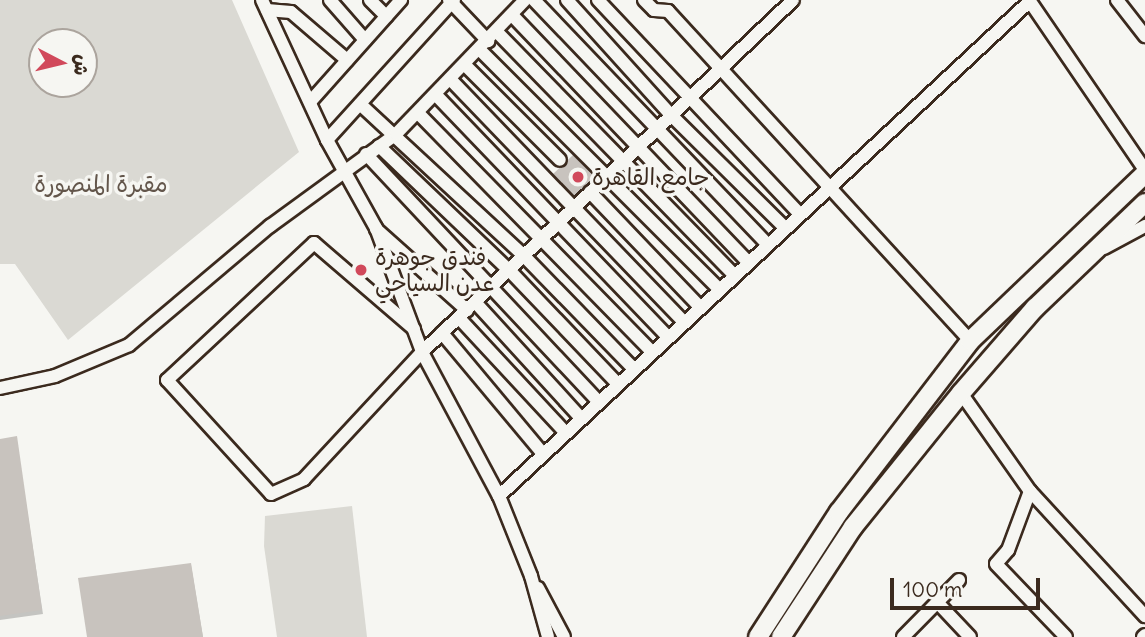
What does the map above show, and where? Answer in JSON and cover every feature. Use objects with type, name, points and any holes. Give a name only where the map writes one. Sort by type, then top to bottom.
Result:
[{"type":"highway","points":[[758,637],[839,512],[970,341],[1145,172]]},
{"type":"highway","points":[[781,637],[853,527],[961,393],[1087,255],[1143,204]]},
{"type":"street","points":[[330,0],[365,40]]},
{"type":"street","points":[[370,0],[386,16]]},
{"type":"street","points":[[310,102],[401,0]]},
{"type":"street","points":[[0,388],[99,361],[129,345],[345,169],[396,134],[451,80],[525,0]]},
{"type":"street","points":[[534,0],[654,130],[767,244]]},
{"type":"street","points":[[567,0],[670,114],[785,227]]},
{"type":"street","points":[[598,0],[692,95],[800,213]]},
{"type":"street","points":[[644,0],[653,10],[666,4],[719,70],[970,341]]},
{"type":"street","points":[[414,329],[314,243],[167,380],[271,494],[303,479],[422,352],[793,0]]},
{"type":"street","points":[[1116,0],[1145,36]]},
{"type":"street","points":[[327,140],[452,1],[608,175],[719,289]]},
{"type":"street","points":[[499,496],[1029,1],[1145,172]]},
{"type":"street","points":[[264,5],[291,12],[347,60]]},
{"type":"street","points":[[264,5],[327,140],[376,228],[422,352],[499,496],[531,576],[548,637]]},
{"type":"street","points":[[512,15],[748,262]]},
{"type":"street","points":[[488,41],[623,160],[734,275]]},
{"type":"street","points":[[465,65],[561,160]]},
{"type":"street","points":[[451,80],[684,322]]},
{"type":"street","points":[[436,95],[668,337]]},
{"type":"street","points":[[360,104],[396,134],[525,257],[634,369]]},
{"type":"street","points":[[418,113],[652,352]]},
{"type":"street","points":[[379,146],[510,271],[618,384]]},
{"type":"street","points":[[366,154],[493,286],[599,402]]},
{"type":"street","points":[[1129,189],[1143,204]]},
{"type":"street","points":[[590,192],[700,307]]},
{"type":"street","points":[[376,228],[581,418]]},
{"type":"street","points":[[1087,255],[1143,234]]},
{"type":"street","points":[[467,310],[566,433]]},
{"type":"street","points":[[442,334],[543,454]]},
{"type":"street","points":[[961,393],[1030,491],[1145,616]]},
{"type":"street","points":[[1030,491],[1008,550],[996,564],[1066,637]]},
{"type":"street","points":[[531,576],[564,637]]},
{"type":"street","points":[[903,637],[959,580]]},
{"type":"street","points":[[937,602],[970,637]]},
{"type":"green space","name":"مقبرة المنصورة","points":[[0,0],[232,0],[299,152],[68,340],[15,264],[0,264]]},
{"type":"green space","points":[[352,506],[367,637],[277,637],[264,546],[265,516]]},
{"type":"building","points":[[573,155],[594,177],[574,195],[553,174]]},
{"type":"building","points":[[17,436],[42,610],[0,616],[0,439]]},
{"type":"building","points":[[191,563],[203,637],[87,637],[78,578]]},
{"type":"place","name":"جامع القاهرة","points":[[578,177]]},
{"type":"place","name":"فندق جوهرة عدن السياحي","points":[[361,270]]}]
